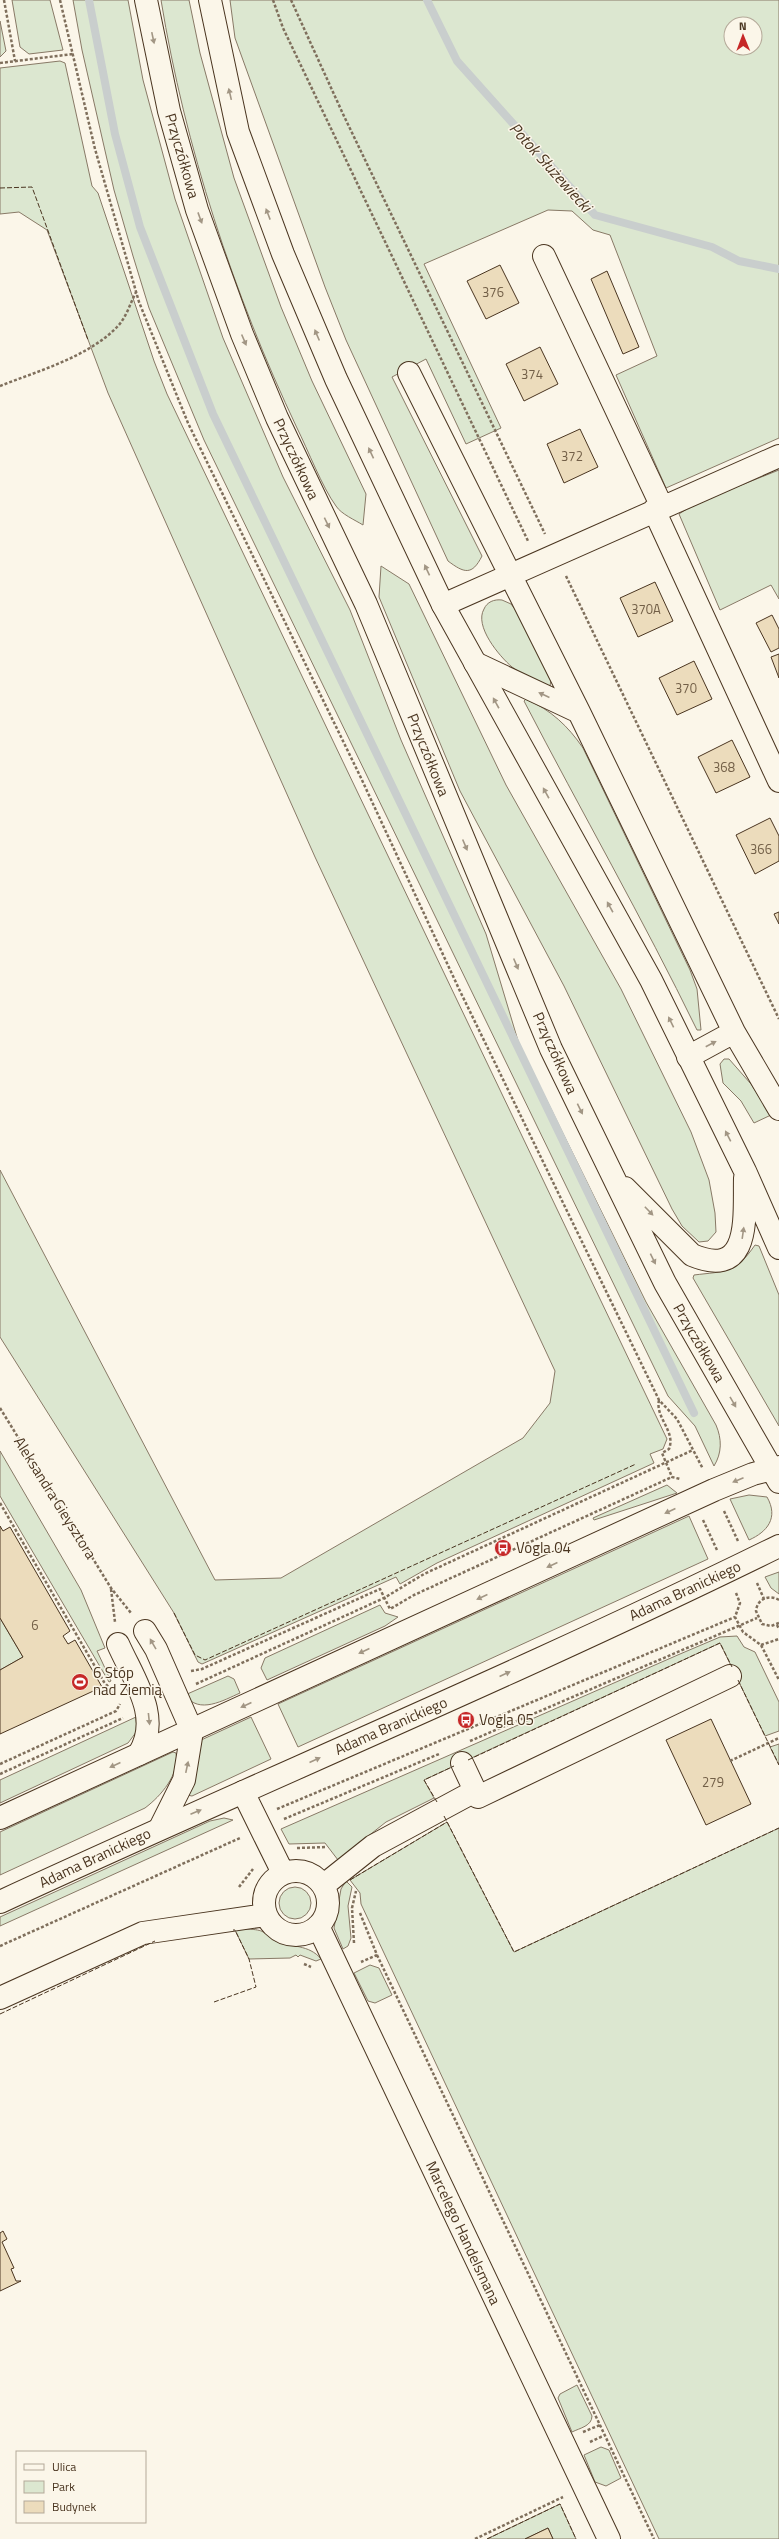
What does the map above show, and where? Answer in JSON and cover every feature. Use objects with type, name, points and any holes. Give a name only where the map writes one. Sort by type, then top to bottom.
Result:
[{"type":"main road","name":"Przyczółkowa","points":[[146,0],[169,111],[197,210],[242,334],[277,418],[366,604],[551,1048],[665,1283],[776,1472]]},
{"type":"main road","points":[[210,0],[238,132],[283,254],[336,378],[443,605],[651,980],[745,1171],[779,1248]]},
{"type":"main road","points":[[544,256],[779,781]]},
{"type":"main road","points":[[409,374],[579,712],[734,1032],[779,1109]]},
{"type":"main road","points":[[443,605],[546,558],[779,456]]},
{"type":"main road","points":[[474,662],[579,712]]},
{"type":"main road","points":[[688,1057],[734,1032]]},
{"type":"main road","points":[[612,1174],[692,1256],[704,1261],[716,1261],[733,1254],[741,1244],[744,1232],[745,1171]]},
{"type":"main road","points":[[0,1818],[714,1490],[776,1472]]},
{"type":"main road","name":"Adama Branickiego","points":[[0,1902],[160,1828],[243,1792],[686,1591],[779,1546]]},
{"type":"main road","points":[[144,1631],[176,1694],[192,1731],[184,1780],[160,1828]]},
{"type":"main road","points":[[118,1644],[146,1707],[150,1721],[148,1739],[139,1754]]},
{"type":"main road","points":[[462,1753],[478,1797],[730,1676]]},
{"type":"main road","points":[[324,1885],[378,1843],[475,1791]]},
{"type":"main road","points":[[243,1792],[283,1873]]},
{"type":"main road","points":[[298,1870],[306,1872],[319,1879],[324,1885],[327,1893],[328,1909],[318,1926],[307,1934],[290,1935],[275,1928],[266,1914],[264,1900],[268,1887],[283,1873],[298,1870]]},
{"type":"main road","points":[[0,1998],[143,1933],[266,1914]]},
{"type":"main road","name":"Marcelego Handelsmana","points":[[318,1926],[609,2539]]},
{"type":"path","points":[[4,0],[15,61]]},
{"type":"path","points":[[60,0],[95,149],[136,292],[188,422],[358,771],[459,989],[659,1400],[677,1419],[704,1470]]},
{"type":"path","points":[[273,0],[283,28],[546,558],[779,1019]]},
{"type":"path","points":[[291,0],[546,558]]},
{"type":"path","points":[[0,63],[73,54]]},
{"type":"path","points":[[0,386],[82,352],[116,328],[125,316],[136,292]]},
{"type":"path","points":[[659,1400],[657,1408],[671,1437],[669,1449],[662,1453],[672,1477]]},
{"type":"path","name":"Aleksandra Gieysztora","points":[[0,1408],[111,1588],[144,1631]]},
{"type":"path","points":[[176,1694],[384,1598],[424,1574],[693,1450]]},
{"type":"path","points":[[185,1673],[221,1661],[380,1589],[390,1609],[414,1595],[672,1477],[684,1480]]},
{"type":"path","points":[[0,1503],[104,1682],[122,1702],[116,1711],[0,1764]]},
{"type":"path","points":[[723,1508],[740,1545]]},
{"type":"path","points":[[699,1512],[719,1555]]},
{"type":"path","points":[[756,1581],[764,1599]]},
{"type":"path","name":"Aleksandra Gieysztora","points":[[111,1588],[118,1644]]},
{"type":"path","points":[[0,1946],[259,1823],[735,1616],[740,1603],[735,1591]]},
{"type":"path","points":[[779,1600],[773,1597],[764,1599],[756,1608],[757,1618],[766,1626],[778,1624],[779,1629]]},
{"type":"path","points":[[735,1616],[743,1632],[761,1645],[779,1680]]},
{"type":"path","points":[[462,1753],[757,1618]]},
{"type":"path","points":[[761,1645],[779,1639]]},
{"type":"path","points":[[0,1774],[146,1707]]},
{"type":"path","points":[[730,1761],[779,1738]]},
{"type":"path","points":[[259,1823],[441,1753]]},
{"type":"path","points":[[377,1955],[654,2539]]},
{"type":"path","points":[[475,2539],[557,2500]]},
{"type":"green space","points":[[12,0],[50,0],[63,50],[29,54],[20,47]]},
{"type":"green space","points":[[73,0],[128,0],[143,80],[175,199],[223,338],[283,477],[350,610],[401,740],[486,934],[519,1044],[646,1302],[716,1425],[720,1441],[720,1451],[714,1466],[695,1426],[668,1396],[204,440],[149,308],[133,256],[114,190],[82,50]]},
{"type":"green space","points":[[161,0],[189,0],[200,53],[234,178],[281,307],[312,381],[366,494],[363,525],[338,509],[326,489],[315,468],[252,325],[232,272],[198,164],[183,110]]},
{"type":"green space","points":[[230,0],[779,0],[779,438],[666,488],[616,375],[657,356],[610,235],[593,230],[572,211],[548,210],[424,264],[501,428],[466,444],[426,359],[392,377],[482,556],[475,567],[471,570],[463,570],[448,561],[346,340],[325,287],[235,38]]},
{"type":"green space","points":[[0,21],[6,51],[0,57]]},
{"type":"green space","points":[[60,61],[65,63],[92,186],[98,193],[154,361],[167,394],[667,1439],[663,1449],[650,1454],[654,1463],[437,1563],[400,1584],[396,1577],[202,1664],[198,1662],[174,1613],[0,1337],[0,1170],[215,1580],[281,1578],[523,1438],[550,1403],[555,1371],[315,857],[108,393],[47,230],[19,212],[0,214],[0,68]]},
{"type":"green space","points":[[779,470],[779,599],[771,585],[720,610],[679,514],[696,503]]},
{"type":"green space","points":[[381,566],[409,584],[506,785],[621,989],[691,1132],[709,1180],[715,1213],[716,1232],[708,1241],[699,1242],[682,1226],[672,1209],[564,986],[460,791],[379,597]]},
{"type":"green space","points":[[496,600],[502,600],[511,604],[518,613],[551,680],[550,686],[529,677],[512,667],[501,656],[489,640],[482,624],[484,609],[489,603]]},
{"type":"green space","points":[[526,699],[543,708],[558,719],[583,748],[690,970],[697,989],[701,1030],[697,1030],[655,947],[524,701]]},
{"type":"green space","points":[[724,1059],[729,1059],[751,1084],[771,1115],[754,1123],[741,1101],[723,1083],[720,1064]]},
{"type":"green space","points":[[755,1245],[759,1246],[779,1295],[779,1426],[693,1278],[694,1275],[722,1271],[735,1266],[742,1261]]},
{"type":"green space","points":[[0,1451],[81,1590],[105,1648],[97,1651],[111,1681],[109,1682],[0,1496]]},
{"type":"green space","points":[[667,1485],[677,1493],[594,1520],[593,1518]]},
{"type":"green space","points":[[749,1495],[767,1497],[772,1511],[771,1518],[766,1528],[761,1533],[749,1540],[730,1499]]},
{"type":"green space","points":[[689,1516],[708,1559],[298,1747],[278,1704]]},
{"type":"green space","points":[[779,1572],[779,1594],[771,1588],[765,1577]]},
{"type":"green space","points":[[380,1605],[385,1613],[398,1617],[385,1626],[267,1680],[261,1668],[265,1658]]},
{"type":"green space","points":[[0,1618],[23,1657],[0,1670]]},
{"type":"green space","points":[[737,1636],[744,1647],[755,1652],[779,1702],[779,1731],[765,1736],[720,1643],[424,1780],[434,1798],[386,1822],[338,1860],[325,1843],[289,1844],[281,1829],[720,1637]]},
{"type":"green space","points":[[228,1676],[234,1679],[240,1693],[219,1702],[204,1705],[191,1701],[185,1695]]},
{"type":"green space","points":[[136,1717],[137,1731],[128,1743],[0,1803],[0,1780]]},
{"type":"green space","points":[[251,1717],[271,1759],[192,1796],[187,1795],[199,1741]]},
{"type":"green space","points":[[779,1744],[779,1765],[770,1747]]},
{"type":"green space","points":[[173,1752],[176,1753],[175,1769],[168,1784],[163,1791],[145,1808],[0,1875],[0,1832]]},
{"type":"green space","points":[[224,1818],[233,1820],[0,1926],[0,1917],[210,1821]]},
{"type":"green space","points":[[447,1822],[514,1952],[779,1828],[779,2539],[659,2539],[361,1904],[360,1893],[350,1880]]},
{"type":"green space","points":[[346,1881],[352,1887],[348,1906],[351,1938],[348,1946],[343,1949],[334,1928],[341,1889]]},
{"type":"green space","points":[[292,1887],[298,1887],[308,1894],[311,1903],[310,1909],[304,1916],[298,1919],[292,1919],[282,1912],[279,1906],[279,1900],[286,1890]]},
{"type":"green space","points":[[247,1929],[261,1931],[276,1940],[311,1951],[321,1959],[316,1961],[300,1955],[298,1957],[296,1955],[290,1958],[249,1959],[235,1930]]},
{"type":"green space","points":[[370,1965],[379,1968],[392,1995],[375,2003],[368,2001],[354,1973]]},
{"type":"green space","points":[[577,2385],[592,2416],[588,2424],[572,2432],[558,2398],[560,2394]]},
{"type":"green space","points":[[601,2447],[609,2450],[621,2478],[606,2486],[595,2482],[584,2455]]},
{"type":"green space","points":[[560,2504],[576,2539],[553,2539],[548,2528],[525,2539],[487,2539]]},
{"type":"building","points":[[500,265],[519,303],[486,319],[467,281]]},
{"type":"building","points":[[607,271],[639,347],[623,354],[591,279]]},
{"type":"building","points":[[540,347],[558,384],[524,401],[506,364]]},
{"type":"building","points":[[580,429],[598,467],[564,483],[547,444]]},
{"type":"building","points":[[655,582],[673,621],[638,637],[620,598]]},
{"type":"building","points":[[772,615],[779,629],[779,648],[771,652],[756,623]]},
{"type":"building","points":[[779,654],[779,678],[771,657]]},
{"type":"building","points":[[694,661],[712,699],[677,715],[659,678]]},
{"type":"building","points":[[732,740],[750,777],[716,793],[698,757]]},
{"type":"building","points":[[770,818],[779,836],[779,861],[755,874],[736,835]]},
{"type":"building","points":[[779,912],[779,924],[774,914]]},
{"type":"building","points":[[0,1526],[3,1531],[10,1527],[70,1631],[63,1636],[68,1644],[75,1640],[102,1687],[0,1734],[0,1670],[23,1657],[0,1618]]},
{"type":"building","points":[[711,1719],[751,1804],[706,1825],[666,1740]]},
{"type":"building","points":[[3,2231],[7,2239],[2,2242],[14,2268],[11,2269],[16,2281],[21,2281],[0,2291],[0,2233]]},
{"type":"building","points":[[548,2528],[553,2539],[525,2539]]},
{"type":"waterway","points":[[89,0],[115,134],[140,227],[213,414],[694,1413]]},
{"type":"waterway","name":"Potok Służewiecki","points":[[427,0],[457,61],[595,215],[712,247],[739,261],[779,269]]},
{"type":"fence","points":[[0,188],[32,187],[88,340]]},
{"type":"fence","points":[[174,1613],[195,1655],[205,1660],[636,1464]]},
{"type":"fence","points":[[468,1760],[720,1643],[732,1667]]},
{"type":"fence","points":[[738,1680],[779,1765]]},
{"type":"fence","points":[[437,1802],[424,1780],[454,1766]]},
{"type":"fence","points":[[444,1816],[514,1952],[779,1828]]},
{"type":"fence","points":[[350,1880],[447,1822]]},
{"type":"fence","points":[[214,2002],[256,1987],[249,1959],[235,1930],[233,1930]]},
{"type":"fence","points":[[0,2014],[155,1941]]},
{"type":"fence","points":[[487,2539],[560,2504],[576,2539]]},
{"type":"place","name":"Vogla 04","points":[[503,1548]]},
{"type":"place","name":"6 Stóp nad Ziemią","points":[[80,1682]]},
{"type":"place","name":"Vogla 05","points":[[466,1720]]}]
